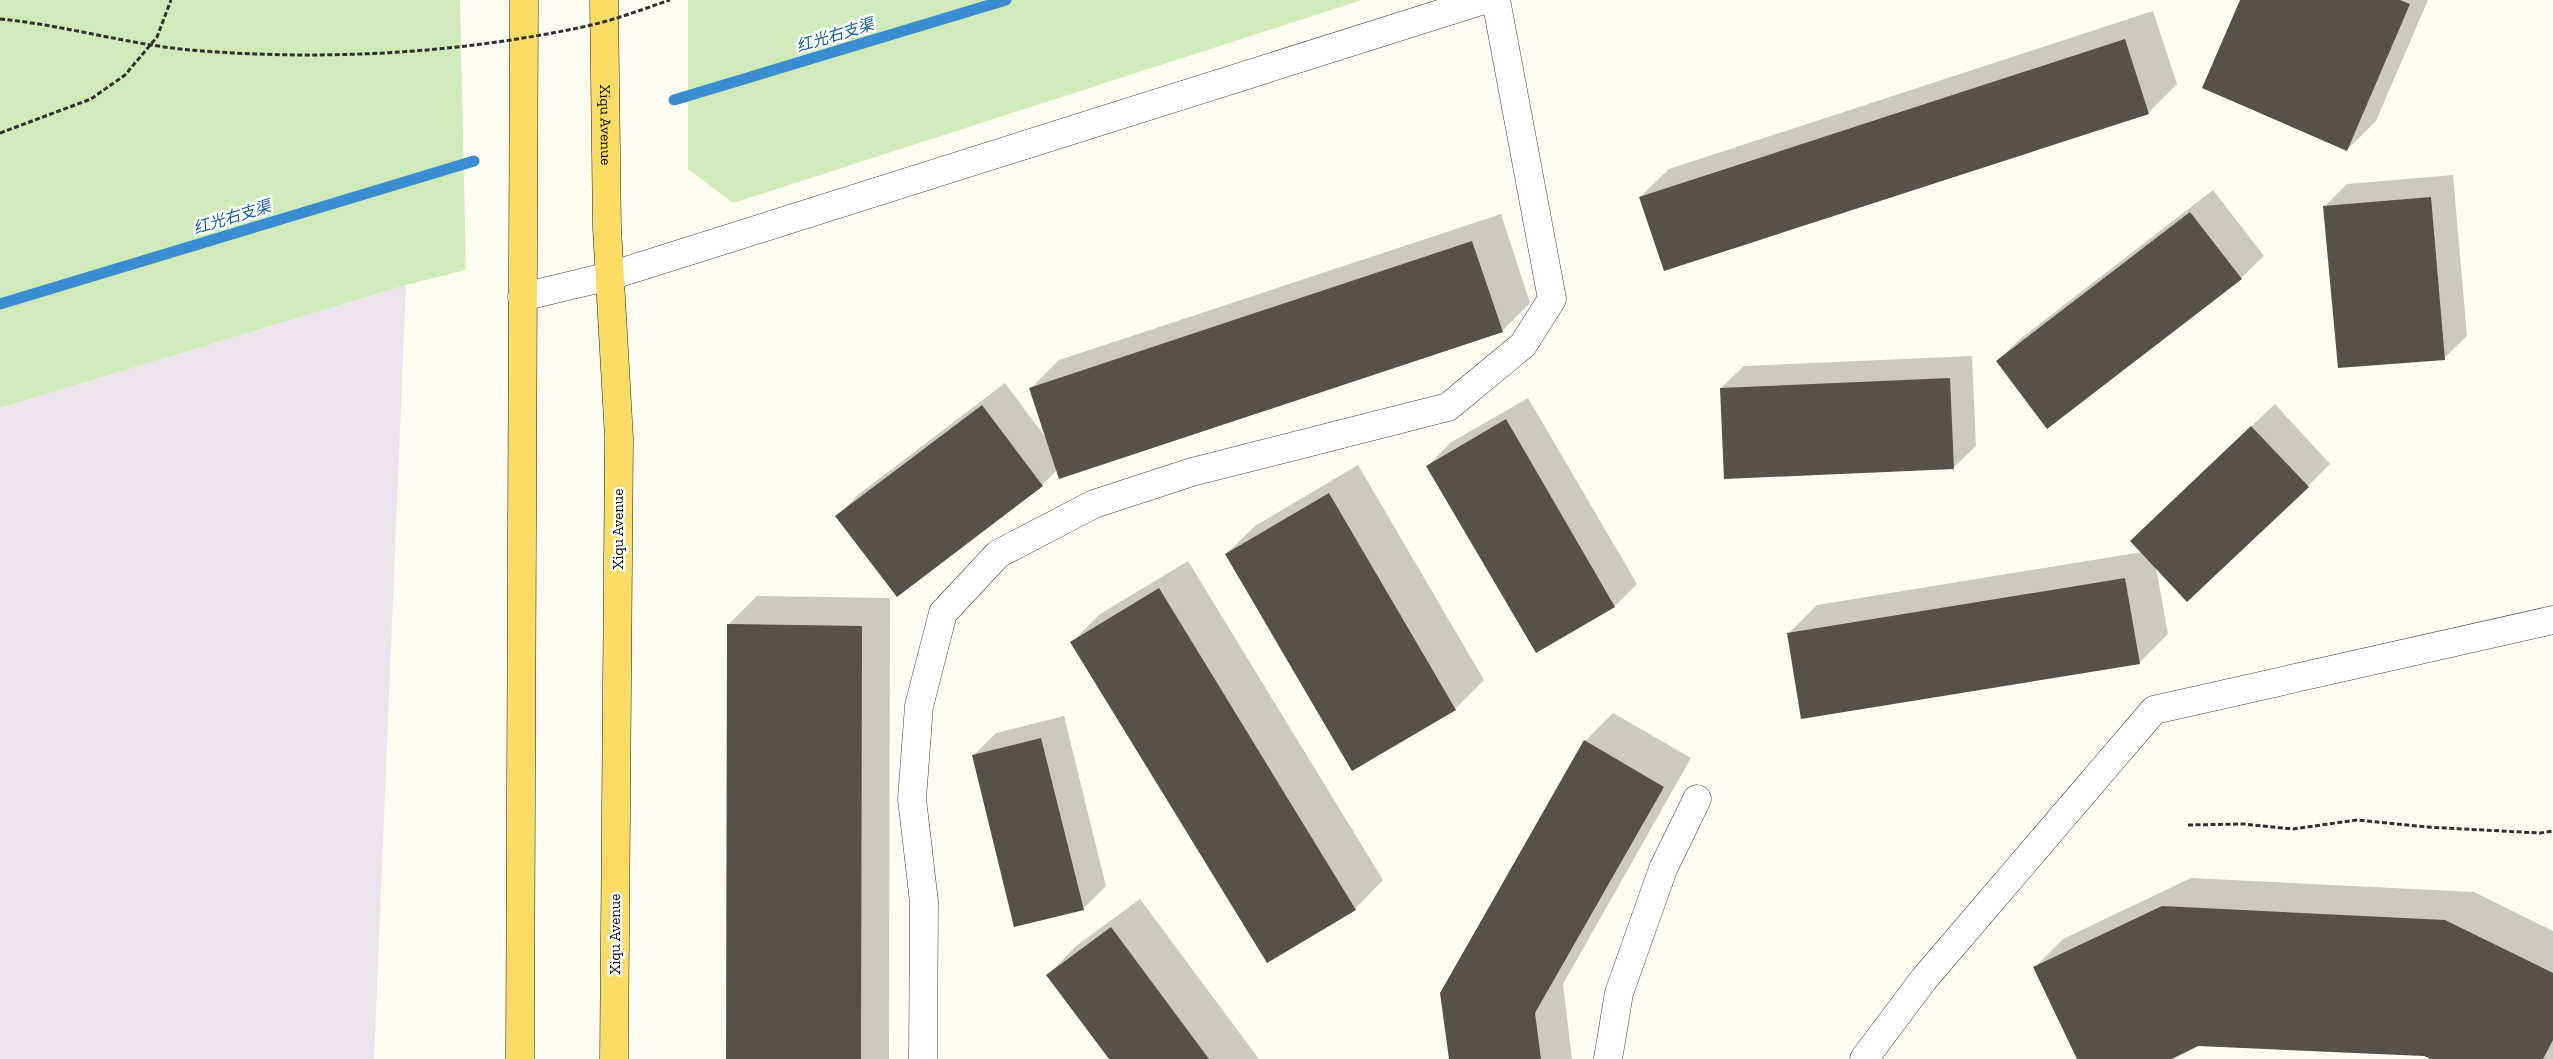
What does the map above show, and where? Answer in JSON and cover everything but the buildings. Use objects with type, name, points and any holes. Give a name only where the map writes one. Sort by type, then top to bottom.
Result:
[{"type":"main road","points":[[520,1059],[524,0]]},
{"type":"main road","name":"Xiqu Avenue","points":[[604,0],[610,276],[619,438],[614,1059]]},
{"type":"street","points":[[522,297],[610,276],[1484,0]]},
{"type":"street","points":[[922,1059],[924,902],[912,799],[919,706],[943,613],[998,554],[1094,504],[1192,472],[1448,407],[1523,345],[1552,299],[1496,0]]},
{"type":"street","points":[[1864,1059],[1924,979],[2154,710],[2553,620]]},
{"type":"street","points":[[1608,1059],[1619,993],[1664,869],[1697,799]]},
{"type":"path","points":[[0,133],[91,99],[125,75],[157,37],[170,0]]},
{"type":"path","points":[[0,19],[188,50],[277,55],[366,53],[479,46],[589,26],[670,0]]},
{"type":"path","points":[[2188,825],[2244,824],[2293,829],[2357,820],[2426,827],[2540,833],[2553,831]]},
{"type":"shaded area","points":[[406,285],[374,1059],[0,1059],[0,408]]},
{"type":"green space","points":[[0,0],[460,0],[466,270],[406,285],[0,408]]},
{"type":"green space","points":[[688,0],[1362,0],[733,203],[688,169]]},
{"type":"waterway","name":"红光右支渠","points":[[674,100],[1006,0]]},
{"type":"waterway","name":"红光右支渠","points":[[0,304],[474,161]]}]
